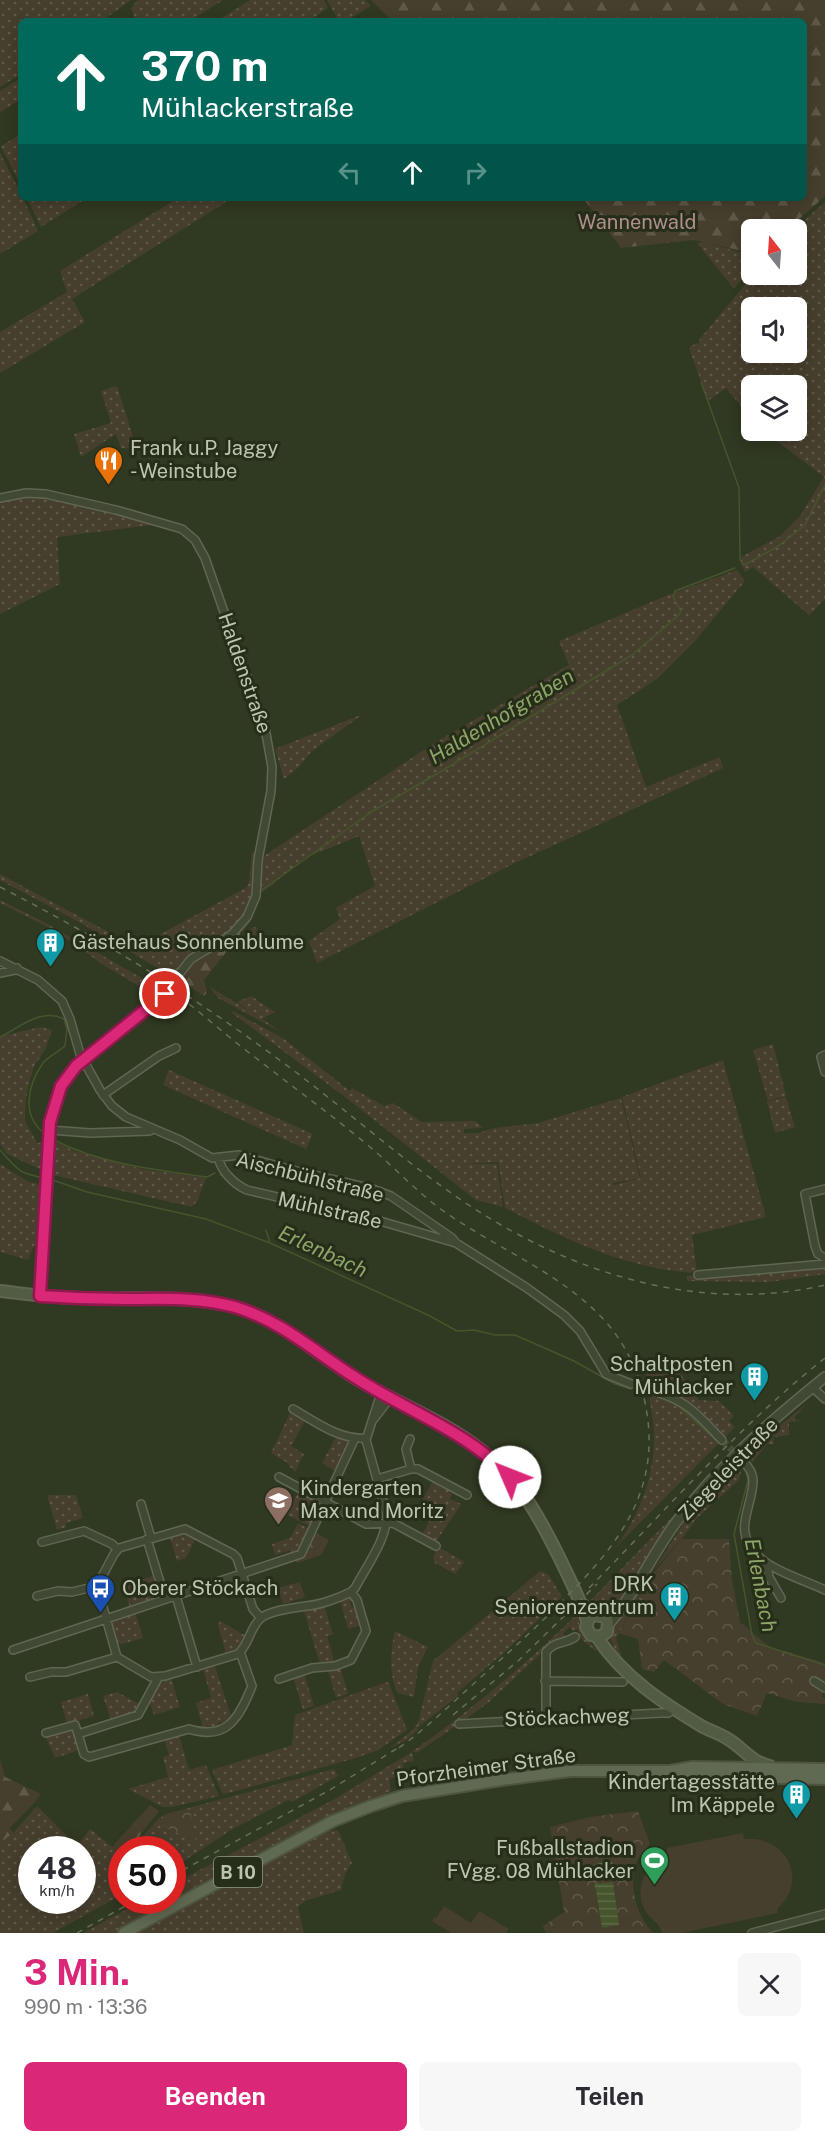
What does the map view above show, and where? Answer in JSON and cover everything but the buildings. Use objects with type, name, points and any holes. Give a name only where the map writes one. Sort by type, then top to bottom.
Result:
[{"type":"main road","points":[[0,1291],[81,1299],[173,1298],[236,1307],[289,1332],[354,1377],[449,1429],[481,1450],[520,1488],[545,1530],[581,1603],[599,1625],[615,1662],[622,1670],[674,1709],[737,1745],[756,1762],[776,1767]]},
{"type":"main road","points":[[737,1745],[738,1772]]},
{"type":"main road","name":"Pforzheimer Straße","points":[[124,1933],[312,1831],[354,1812],[420,1792],[584,1771],[670,1771],[694,1775],[776,1767],[825,1769]]},
{"type":"main road","name":"Pforzheimer Straße","points":[[738,1772],[825,1779]]},
{"type":"street","name":"Haldenstraße","points":[[0,498],[26,493],[46,494],[169,525],[189,534],[199,544],[205,558],[265,728],[272,766],[271,791],[258,860],[256,896],[248,917],[231,935],[191,959],[176,978]]},
{"type":"street","points":[[0,961],[43,984],[62,1001],[68,1013],[77,1045],[103,1095],[126,1117],[151,1129]]},
{"type":"street","points":[[0,974],[16,968]]},
{"type":"street","points":[[40,1296],[50,1130],[61,1086],[69,1074],[84,1060],[165,994]]},
{"type":"street","points":[[103,1095],[159,1056],[176,1048]]},
{"type":"street","points":[[825,1055],[820,1057],[825,1072]]},
{"type":"street","name":"Aischbühlstraße","points":[[50,1130],[90,1133],[150,1131],[151,1129],[180,1140],[212,1158],[239,1155],[370,1188],[399,1201],[456,1243]]},
{"type":"street","name":"Mühlstraße","points":[[218,1158],[220,1167],[233,1181],[247,1190],[373,1219],[456,1243]]},
{"type":"street","points":[[825,1189],[805,1194],[815,1246],[818,1254],[825,1257]]},
{"type":"street","points":[[456,1243],[527,1288],[564,1315],[580,1331],[606,1374],[631,1384]]},
{"type":"street","points":[[698,1275],[825,1264]]},
{"type":"street","name":"Ziegeleistraße","points":[[599,1625],[619,1612],[666,1536],[699,1494],[742,1449],[825,1377]]},
{"type":"street","points":[[812,1387],[825,1399]]},
{"type":"street","points":[[653,1390],[672,1396],[687,1405],[722,1440]]},
{"type":"street","points":[[261,1618],[254,1609],[238,1561],[233,1554],[188,1530],[182,1529],[117,1550],[97,1586],[117,1657],[151,1677],[158,1678],[240,1652],[261,1618],[351,1592],[383,1537],[388,1522],[366,1438],[386,1395]]},
{"type":"street","points":[[293,1409],[342,1436],[366,1438]]},
{"type":"street","points":[[13,1650],[301,1554],[355,1438]]},
{"type":"street","points":[[410,1439],[406,1449],[411,1469]]},
{"type":"street","points":[[742,1460],[752,1473],[753,1480],[745,1515],[745,1533],[750,1547],[767,1563],[825,1590]]},
{"type":"street","points":[[377,1479],[411,1469],[423,1470],[467,1495]]},
{"type":"street","points":[[279,1477],[366,1524],[388,1522],[436,1546]]},
{"type":"street","points":[[141,1504],[165,1599]]},
{"type":"street","points":[[42,1542],[84,1531],[112,1544],[117,1550]]},
{"type":"street","points":[[767,1563],[769,1577],[781,1598]]},
{"type":"street","points":[[37,1596],[58,1591],[72,1592],[97,1586]]},
{"type":"street","points":[[279,1679],[312,1668],[335,1666],[351,1659],[366,1631],[357,1600],[351,1592]]},
{"type":"street","points":[[176,1596],[197,1667]]},
{"type":"street","points":[[546,1718],[546,1652],[552,1645],[569,1641],[575,1637]]},
{"type":"street","points":[[46,1733],[75,1725],[84,1754],[89,1757],[189,1729],[205,1734],[226,1728],[233,1721],[252,1686],[240,1652]]},
{"type":"street","points":[[30,1677],[51,1672],[66,1672],[117,1657]]},
{"type":"street","points":[[78,1734],[138,1715],[158,1678]]},
{"type":"street","points":[[545,1681],[623,1682]]},
{"type":"street","points":[[814,1681],[825,1688]]},
{"type":"street","name":"Stöckachweg","points":[[459,1724],[668,1713],[674,1709]]},
{"type":"street","points":[[753,1933],[825,1914]]},
{"type":"green space","points":[[0,0],[131,0],[106,18],[18,18],[18,76],[0,87]]},
{"type":"green space","points":[[138,0],[223,0],[195,18],[135,18],[131,8]]},
{"type":"green space","points":[[250,0],[324,0],[328,8],[313,18],[222,18]]},
{"type":"green space","points":[[327,0],[365,0],[371,6],[351,18],[337,18]]},
{"type":"green space","name":"Wannenwald","points":[[371,0],[825,0],[825,196],[799,219],[741,219],[741,251],[694,240],[621,248],[585,201],[807,201],[807,18],[389,18]]},
{"type":"green space","points":[[18,80],[18,101],[0,112],[0,91]]},
{"type":"green space","points":[[18,136],[18,180],[1,146]]},
{"type":"green space","points":[[0,153],[18,188],[18,201],[24,201],[38,231],[0,254]]},
{"type":"green space","points":[[28,201],[82,201],[41,227]]},
{"type":"green space","points":[[173,201],[226,202],[72,299],[85,322],[0,373],[0,332],[67,292],[60,271]]},
{"type":"green space","points":[[825,202],[825,599],[809,615],[753,567],[745,572],[741,564],[741,557],[780,536],[800,516],[824,477],[777,441],[807,441],[807,375],[741,375],[741,406],[726,388],[708,401],[689,348],[696,343],[699,344],[699,340],[745,285],[807,285],[806,219]]},
{"type":"green space","points":[[703,242],[741,252],[741,280],[734,289],[698,244]]},
{"type":"green space","points":[[117,386],[137,449],[121,448],[116,434],[81,457],[74,434],[111,423],[101,391]]},
{"type":"green space","points":[[35,495],[160,524],[57,537],[60,584],[0,614],[0,502]]},
{"type":"green space","points":[[737,570],[745,581],[695,641],[657,679],[617,705],[646,787],[720,757],[723,768],[515,863],[317,963],[309,941],[340,919],[336,908],[375,886],[359,836],[305,858],[263,892],[258,893],[261,858],[436,742],[569,665],[559,641],[668,595]]},
{"type":"green space","points":[[363,714],[311,752],[299,767],[284,779],[275,749]]},
{"type":"green space","points":[[252,852],[255,852],[254,887],[250,908],[245,917],[232,931],[187,959],[174,975],[168,974],[81,923],[0,880],[0,874],[138,948],[154,936],[247,887]]},
{"type":"green space","points":[[0,900],[42,921],[159,988],[156,996],[105,966],[56,931],[0,903]]},
{"type":"green space","points":[[248,919],[251,921],[204,980],[207,992],[204,996],[178,979],[197,957]]},
{"type":"green space","points":[[255,927],[259,931],[263,945],[249,950],[233,948],[248,930]]},
{"type":"green space","points":[[210,987],[251,1012],[237,1002],[251,996],[275,1012],[262,1019],[283,1033],[218,998]]},
{"type":"green space","points":[[233,1011],[284,1039],[350,1091],[352,1088],[384,1106],[393,1103],[422,1122],[475,1121],[483,1128],[464,1129],[464,1133],[478,1133],[494,1128],[538,1123],[621,1098],[640,1178],[613,1183],[613,1185],[641,1178],[622,1097],[723,1060],[766,1217],[692,1235],[697,1273],[646,1266],[598,1251],[505,1208],[498,1162],[464,1164],[497,1164],[503,1207],[476,1200],[345,1097],[232,1013]]},
{"type":"green space","points":[[41,1027],[52,1030],[46,1048],[35,1065],[30,1079],[25,1121],[37,1143],[54,1141],[74,1151],[142,1169],[206,1178],[198,1200],[192,1207],[53,1175],[7,1154],[0,1144],[0,1036]]},
{"type":"green space","points":[[773,1044],[786,1096],[768,1101],[753,1050]]},
{"type":"green space","points":[[169,1070],[313,1134],[306,1149],[163,1085]]},
{"type":"green space","points":[[786,1097],[795,1127],[775,1133],[767,1102]]},
{"type":"green space","points":[[0,1164],[29,1182],[44,1185],[40,1242],[34,1246],[28,1260],[0,1252]]},
{"type":"green space","points":[[825,1266],[825,1274],[769,1282],[687,1281],[687,1276]]},
{"type":"green space","points":[[664,1357],[683,1377],[699,1400],[719,1401],[734,1416],[729,1421],[735,1427],[615,1548],[633,1520],[640,1504],[646,1489],[653,1456],[653,1421],[645,1361]]},
{"type":"green space","points":[[808,1403],[794,1418],[803,1421],[789,1422],[789,1435],[773,1437],[774,1444],[767,1444],[753,1461],[743,1459],[763,1439]]},
{"type":"green space","points":[[290,1413],[305,1421],[291,1446],[304,1454],[295,1472],[286,1462],[271,1453]]},
{"type":"green space","points":[[336,1437],[351,1443],[337,1472],[322,1463]]},
{"type":"green space","points":[[738,1464],[741,1472],[739,1480],[696,1519],[682,1539],[653,1571],[683,1524]]},
{"type":"green space","points":[[434,1479],[451,1488],[450,1499],[461,1504],[436,1543],[422,1535],[432,1516],[418,1508]]},
{"type":"green space","points":[[299,1491],[322,1503],[311,1527],[286,1514]]},
{"type":"green space","points":[[47,1495],[76,1495],[83,1518],[66,1523],[66,1527],[57,1530]]},
{"type":"green space","points":[[686,1503],[663,1534],[619,1603],[606,1612],[587,1604]]},
{"type":"green space","points":[[298,1523],[309,1529],[299,1552],[293,1554],[291,1550],[275,1555],[272,1544],[291,1537]]},
{"type":"green space","points":[[314,1532],[329,1540],[321,1555],[297,1563],[296,1559]]},
{"type":"green space","points":[[188,1534],[196,1538],[186,1558],[177,1561],[170,1537]]},
{"type":"green space","points":[[682,1539],[729,1539],[732,1580],[740,1622],[770,1647],[825,1663],[822,1697],[825,1698],[825,1704],[797,1702],[767,1693],[757,1716],[723,1704],[664,1660],[654,1672],[642,1669],[638,1639],[619,1633],[652,1575]]},
{"type":"green space","points":[[438,1547],[465,1562],[455,1574],[435,1563],[433,1557]]},
{"type":"green space","points":[[540,1571],[549,1575],[562,1597],[508,1649],[457,1693],[458,1696],[417,1728],[418,1730],[406,1740],[390,1748],[413,1730],[418,1723],[433,1661]]},
{"type":"green space","points":[[651,1574],[616,1638],[622,1660],[620,1661],[611,1640],[613,1630],[646,1577]]},
{"type":"green space","points":[[156,1575],[152,1579],[155,1587],[159,1586],[162,1597],[130,1608],[123,1585]]},
{"type":"green space","points":[[300,1582],[305,1597],[283,1604],[278,1588]]},
{"type":"green space","points":[[348,1598],[354,1600],[350,1602],[352,1608],[356,1607],[362,1625],[348,1629],[340,1601]]},
{"type":"green space","points":[[324,1605],[333,1634],[327,1636],[335,1664],[326,1666],[325,1662],[320,1664],[304,1611]]},
{"type":"green space","points":[[135,1612],[143,1638],[118,1645],[110,1620]]},
{"type":"green space","points":[[578,1613],[580,1632],[596,1651],[581,1639],[577,1629],[573,1631],[570,1627],[563,1633],[567,1638],[551,1644],[488,1703],[417,1753],[413,1751],[498,1685]]},
{"type":"green space","points":[[220,1621],[246,1636],[238,1647],[226,1654],[218,1625]]},
{"type":"green space","points":[[395,1631],[428,1647],[418,1667],[414,1697],[397,1693],[394,1685],[391,1662]]},
{"type":"green space","points":[[215,1666],[232,1719],[225,1725],[223,1722],[218,1723],[219,1727],[211,1730],[209,1726],[203,1728],[196,1703],[211,1698],[203,1669]]},
{"type":"green space","points":[[340,1667],[348,1694],[336,1698],[328,1671]]},
{"type":"green space","points":[[304,1673],[314,1706],[303,1710],[293,1676]]},
{"type":"green space","points":[[171,1678],[180,1707],[154,1715],[149,1701],[160,1683]]},
{"type":"green space","points":[[387,1682],[407,1730],[378,1750],[356,1758],[222,1793],[212,1770],[292,1745],[295,1715]]},
{"type":"green space","points":[[117,1692],[141,1705],[134,1714],[111,1721],[103,1696]]},
{"type":"green space","points":[[88,1694],[94,1716],[67,1724],[61,1702]]},
{"type":"green space","points":[[74,1727],[80,1750],[55,1758],[45,1736]]},
{"type":"green space","points":[[179,1735],[189,1770],[206,1765],[219,1796],[163,1807],[128,1789],[168,1777],[163,1757],[169,1755],[164,1739]]},
{"type":"green space","points":[[412,1752],[414,1761],[403,1763],[404,1775],[389,1779],[391,1791],[386,1793],[387,1795],[352,1808],[186,1896],[186,1877],[333,1800]]},
{"type":"green space","points":[[0,1759],[5,1777],[41,1794],[10,1828],[13,1833],[0,1843]]},
{"type":"green space","points":[[334,1769],[338,1776],[292,1802],[288,1800],[231,1830],[186,1859],[186,1836],[143,1836],[159,1818],[166,1814]]},
{"type":"green space","points":[[150,1805],[159,1811],[140,1836],[122,1836]]},
{"type":"green space","points":[[37,1806],[67,1836],[18,1836],[18,1914],[87,1914],[53,1933],[0,1933],[0,1843],[13,1833]]},
{"type":"green space","points":[[190,1809],[196,1842],[161,1825],[160,1818],[166,1814]]},
{"type":"green space","points":[[638,1811],[650,1844],[638,1859],[633,1888],[642,1918],[654,1933],[546,1933],[543,1926],[564,1912],[550,1827],[590,1817]]},
{"type":"green space","points":[[90,1829],[108,1844],[108,1902],[96,1909],[96,1836],[85,1836]]},
{"type":"green space","points":[[338,1830],[352,1863],[345,1874],[341,1890],[305,1901],[298,1907],[304,1933],[131,1933],[167,1914],[186,1914],[186,1904],[320,1832]]},
{"type":"green space","points":[[743,1833],[744,1839],[772,1844],[789,1862],[792,1885],[787,1898],[777,1909],[778,1913],[681,1933],[662,1933],[645,1910],[640,1894],[648,1871],[667,1855],[667,1848]]},
{"type":"green space","points":[[444,1906],[471,1923],[479,1911],[509,1929],[506,1933],[451,1933],[432,1921]]},
{"type":"green space","points":[[118,1914],[152,1914],[116,1933],[83,1933]]},
{"type":"shaded area","points":[[608,1860],[612,1862],[616,1876],[591,1880],[586,1868]]},
{"type":"shaded area","points":[[613,1882],[619,1925],[602,1928],[594,1884]]},
{"type":"waterway","points":[[701,382],[739,488],[740,560],[744,565],[777,547],[805,525],[825,485]]},
{"type":"waterway","name":"Haldenhofgraben","points":[[262,890],[371,812],[632,655],[679,615],[681,611],[673,597],[675,591],[735,568]]},
{"type":"waterway","points":[[0,1037],[39,1017],[47,1015],[64,1019],[67,1029],[65,1046],[43,1063],[30,1091],[32,1119],[45,1134]]},
{"type":"waterway","points":[[54,1140],[90,1155],[129,1165],[207,1177],[215,1173]]},
{"type":"waterway","name":"Erlenbach","points":[[0,1150],[19,1170],[45,1178]]},
{"type":"waterway","points":[[220,1174],[230,1183]]},
{"type":"waterway","name":"Erlenbach","points":[[50,1179],[87,1192],[206,1219],[270,1243],[428,1315],[457,1331],[474,1330],[495,1335],[515,1335],[574,1361],[615,1384],[631,1389]]},
{"type":"waterway","points":[[266,1230],[270,1243]]},
{"type":"waterway","name":"Erlenbach","points":[[660,1398],[677,1405],[719,1443]]},
{"type":"waterway","name":"Erlenbach","points":[[741,1464],[748,1480],[734,1534],[752,1635],[756,1643],[825,1665]]},
{"type":"tunnel","points":[[165,994],[176,978]]},
{"type":"tunnel","points":[[631,1384],[653,1391]]},
{"type":"tunnel","points":[[722,1440],[738,1456]]},
{"type":"railway","points":[[0,887],[106,945],[208,1009],[297,1073],[454,1195],[495,1222],[539,1245],[584,1264],[630,1279],[678,1289],[727,1294],[776,1293],[825,1285]]},
{"type":"railway","points":[[189,1004],[379,1154],[438,1207],[547,1274],[588,1304],[606,1322],[620,1341],[641,1385],[649,1437],[647,1464],[642,1489],[619,1534],[604,1556],[538,1625],[432,1721],[396,1750]]},
{"type":"railway","points":[[589,1588],[733,1440],[793,1384],[825,1358]]},
{"type":"railway","points":[[453,1715],[518,1661],[597,1584]]},
{"type":"railway","points":[[186,1868],[328,1791],[401,1746]]},
{"type":"railway","points":[[77,1933],[111,1914]]},
{"type":"place","name":"Frank u.P. Jaggy - Weinstube","points":[[109,486]]},
{"type":"place","name":"Gästehaus Sonnenblume","points":[[51,968]]},
{"type":"place","name":"Schaltposten Mühlacker","points":[[754,1402]]},
{"type":"place","name":"Kindergarten Max und Moritz","points":[[279,1526]]},
{"type":"place","name":"Oberer Stöckach","points":[[101,1614]]},
{"type":"place","name":"DRK Seniorenzentrum","points":[[675,1622]]},
{"type":"place","name":"Kindertagesstätte Im Käppele","points":[[796,1820]]},
{"type":"place","name":"Fußballstadion FVgg. 08 Mühlacker","points":[[655,1886]]},
{"type":"route","points":[[165,994],[76,1066],[64,1080],[58,1092],[50,1130],[40,1296],[81,1299],[173,1298],[236,1307],[289,1332],[354,1377],[449,1429],[481,1450],[510,1477]]}]
